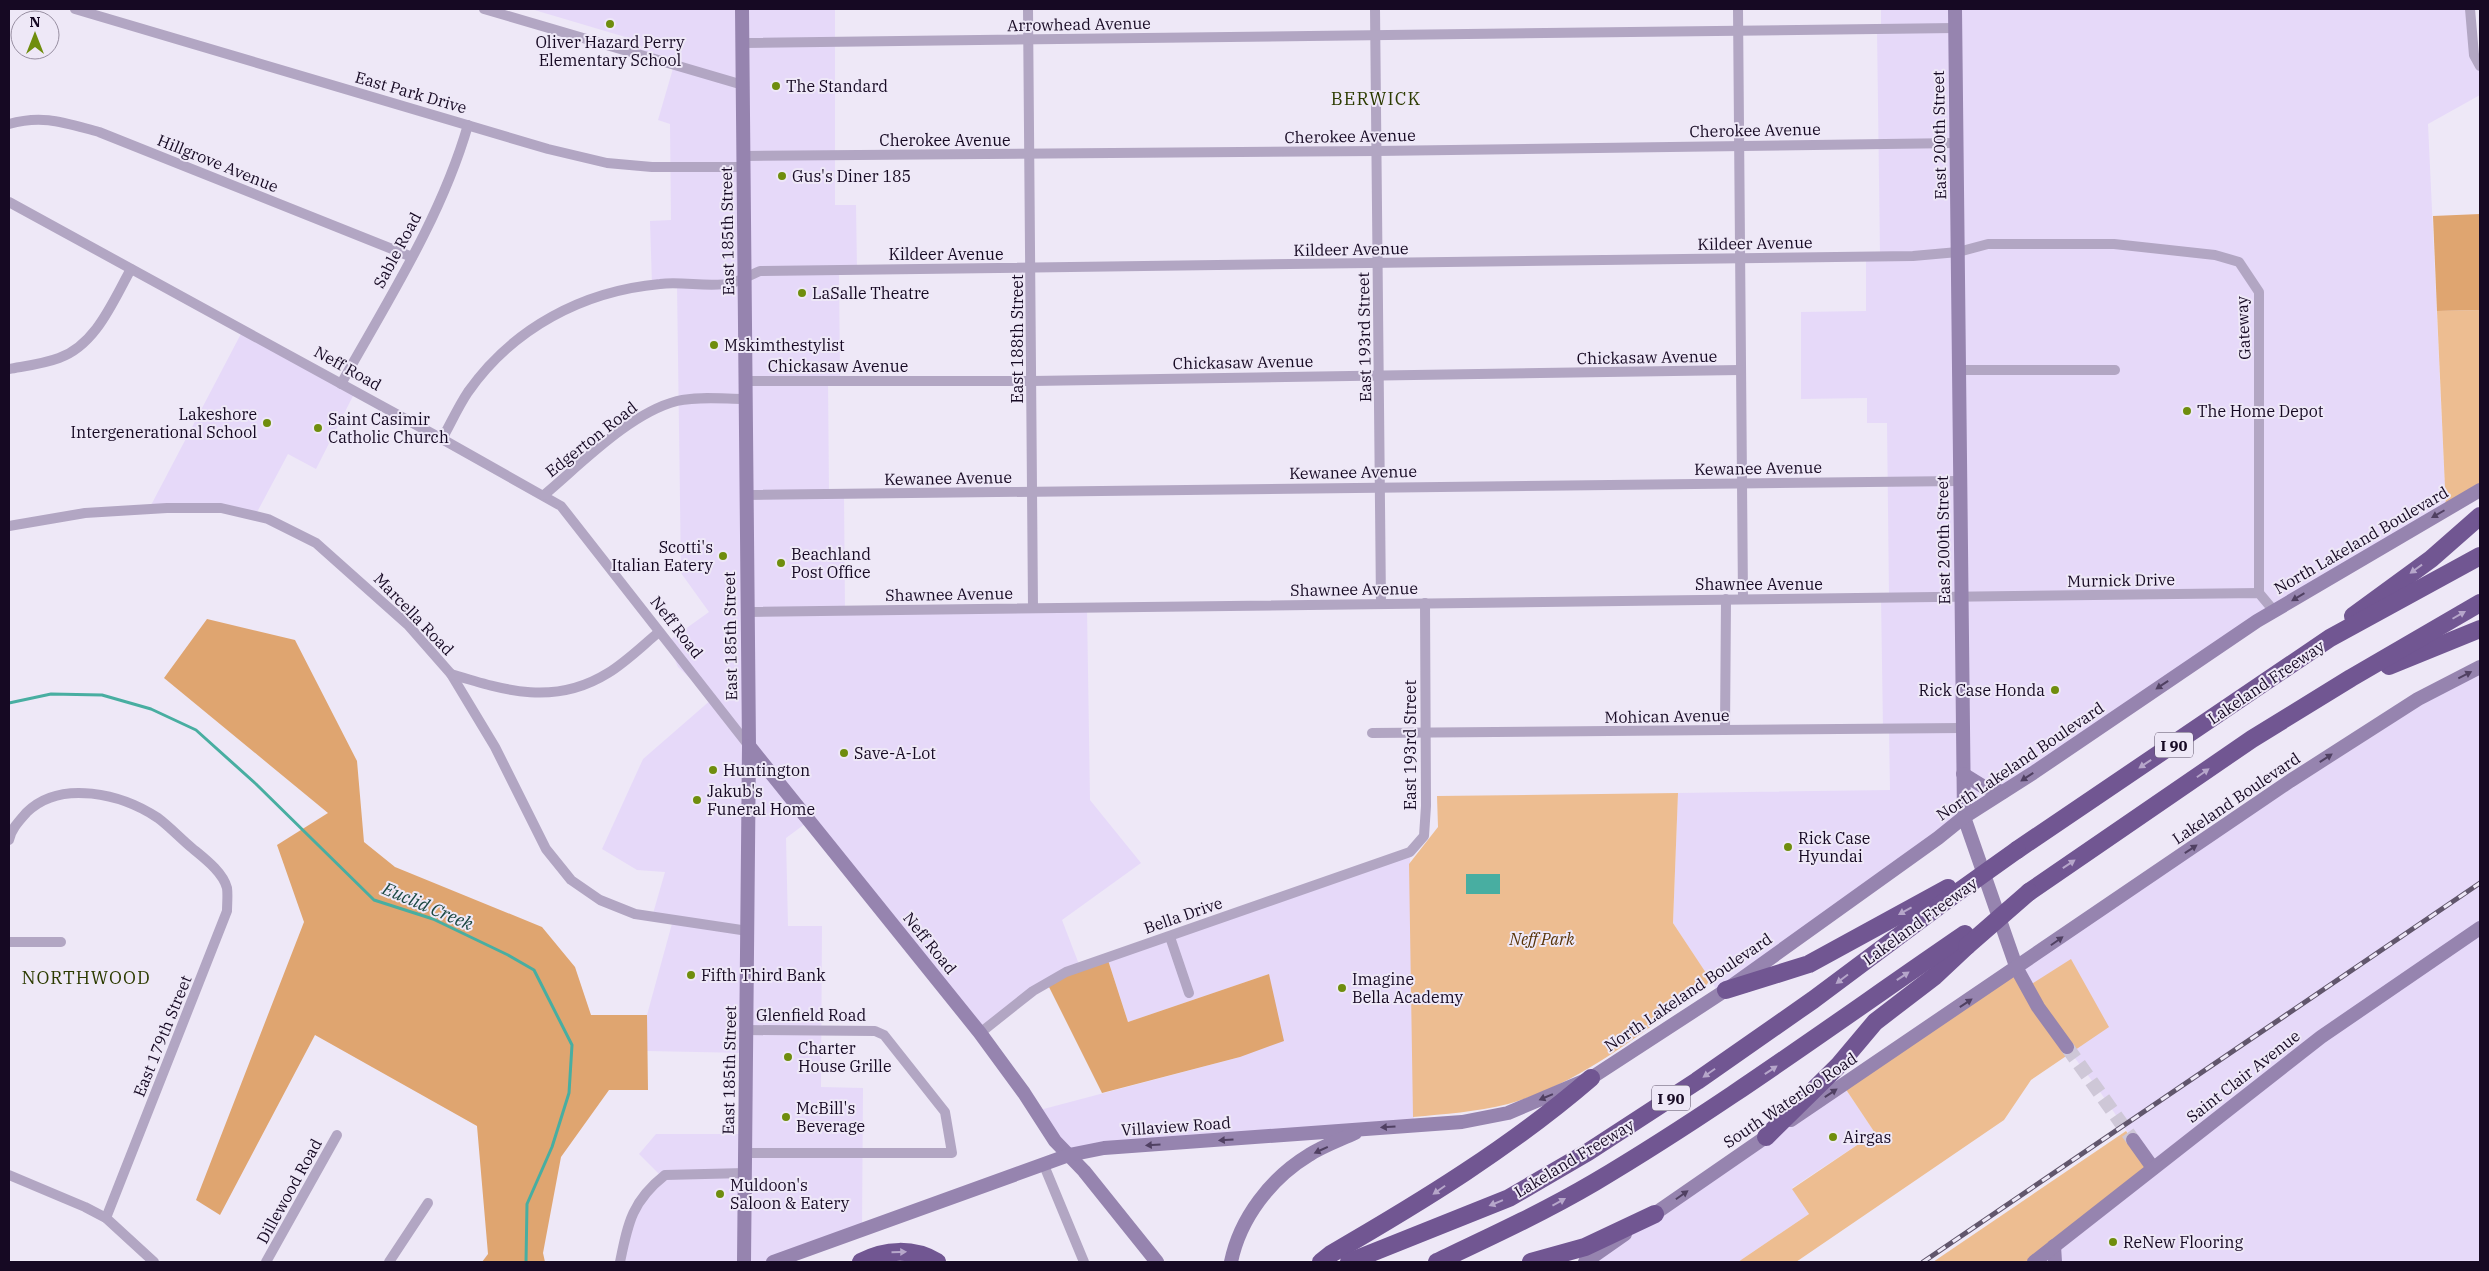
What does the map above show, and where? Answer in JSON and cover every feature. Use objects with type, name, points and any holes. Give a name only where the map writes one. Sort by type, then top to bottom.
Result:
[{"type":"highway","points":[[2330,638],[2356,613],[2431,559],[2480,516]]},
{"type":"highway","name":"Lakeland Freeway","points":[[1349,1262],[1509,1198],[1588,1152],[1697,1082],[1813,1000],[1950,892],[2017,850],[2330,638],[2480,556]]},
{"type":"highway","name":"Lakeland Freeway","points":[[1436,1262],[1518,1224],[1594,1182],[1676,1132],[1966,940],[2029,892],[2252,739],[2351,678],[2480,603]]},
{"type":"highway","points":[[2252,739],[2381,670],[2480,629]]},
{"type":"highway","points":[[1726,990],[1809,964],[1950,892]]},
{"type":"highway","points":[[1766,1137],[1838,1066],[1875,1022],[1935,976],[1966,940]]},
{"type":"highway","points":[[1321,1262],[1331,1254],[1422,1202],[1558,1106],[1591,1078]]},
{"type":"highway","points":[[1531,1262],[1585,1246],[1655,1214]]},
{"type":"highway","points":[[861,1262],[870,1257],[893,1252],[913,1252],[937,1262]]},
{"type":"street","name":"East Park Drive","points":[[75,9],[548,150],[607,163],[652,168],[744,162]]},
{"type":"street","points":[[484,9],[743,85]]},
{"type":"street","name":"East 185th Street","points":[[742,9],[749,746],[744,1262]]},
{"type":"street","name":"East 188th Street","points":[[1028,9],[1031,154],[1033,608]]},
{"type":"street","name":"East 193rd Street","points":[[1375,9],[1381,604]]},
{"type":"street","points":[[1738,9],[1743,599]]},
{"type":"street","name":"East 200th Street","points":[[1955,9],[1964,817],[2017,968],[2038,1007],[2067,1047]]},
{"type":"street","points":[[2470,9],[2474,55],[2480,66]]},
{"type":"street","name":"Arrowhead Avenue","points":[[743,43],[1956,28]]},
{"type":"street","name":"Hillgrove Avenue","points":[[9,124],[28,118],[99,132],[412,257]]},
{"type":"street","name":"Sable Road","points":[[341,384],[412,257],[447,187],[468,125]]},
{"type":"street","name":"Cherokee Avenue","points":[[744,162],[1031,154],[1956,143]]},
{"type":"street","name":"Neff Road","points":[[9,202],[561,506],[749,746],[980,1033],[1024,1093],[1055,1141],[1084,1171],[1157,1262]]},
{"type":"street","name":"Gateway","points":[[1958,252],[1988,244],[2114,244],[2216,255],[2240,262],[2259,292],[2259,593]]},
{"type":"street","name":"Kildeer Avenue","points":[[442,439],[468,393],[487,368],[509,347],[548,318],[572,305],[608,293],[662,283],[730,283],[760,271],[1913,256],[1958,252]]},
{"type":"street","points":[[9,369],[60,358],[79,347],[99,325],[131,269]]},
{"type":"street","name":"Chickasaw Avenue","points":[[745,381],[1032,381],[1740,370]]},
{"type":"street","points":[[1959,370],[2115,370]]},
{"type":"street","name":"Edgerton Road","points":[[544,495],[632,422],[651,411],[678,401],[746,399]]},
{"type":"street","name":"Kewanee Avenue","points":[[747,495],[1960,481]]},
{"type":"street","name":"North Lakeland Boulevard","points":[[1591,1078],[1726,990],[1938,838],[1964,817],[2274,610],[2480,490]]},
{"type":"street","name":"Marcella Road","points":[[9,526],[85,514],[167,508],[221,508],[268,519],[316,542],[408,625],[451,674],[495,747],[546,849],[571,880],[600,900],[635,914],[748,931]]},
{"type":"street","points":[[2259,593],[2274,610]]},
{"type":"street","name":"Murnick Drive","points":[[1961,597],[2259,593]]},
{"type":"street","name":"Shawnee Avenue","points":[[747,612],[1961,597]]},
{"type":"street","points":[[1726,599],[1726,730]]},
{"type":"street","name":"East 193rd Street","points":[[1410,852],[1424,836],[1426,734],[1425,603]]},
{"type":"street","points":[[451,674],[501,690],[526,694],[556,692],[579,687],[608,673],[659,632]]},
{"type":"street","name":"Lakeland Boulevard","points":[[2017,968],[2298,776],[2418,698],[2480,667]]},
{"type":"street","name":"Mohican Avenue","points":[[1372,733],[1962,728]]},
{"type":"street","points":[[1963,774],[1984,787],[2003,792]]},
{"type":"street","name":"East 179th Street","points":[[9,840],[19,820],[36,804],[57,794],[84,792],[129,804],[157,818],[212,866],[227,887],[227,911],[106,1218]]},
{"type":"street","name":"Bella Drive","points":[[980,1033],[1033,991],[1066,972],[1410,852]]},
{"type":"street","name":"Saint Clair Avenue","points":[[2034,1262],[2321,1037],[2480,928]]},
{"type":"street","points":[[1170,937],[1189,994]]},
{"type":"street","points":[[9,942],[61,942]]},
{"type":"street","name":"South Waterloo Road","points":[[1585,1262],[1766,1137],[2017,968]]},
{"type":"street","name":"Glenfield Road","points":[[745,1153],[952,1153],[945,1112],[884,1035],[876,1030],[747,1030]]},
{"type":"street","name":"Villaview Road","points":[[773,1262],[1069,1155],[1104,1148],[1462,1122],[1508,1113],[1591,1078]]},
{"type":"street","points":[[1231,1262],[1233,1251],[1249,1216],[1273,1183],[1309,1155],[1365,1129]]},
{"type":"street","name":"Dillewood Road","points":[[266,1262],[337,1135]]},
{"type":"street","points":[[2133,1140],[2153,1168]]},
{"type":"street","points":[[1043,1163],[1084,1262]]},
{"type":"street","points":[[620,1262],[628,1222],[637,1202],[665,1175],[745,1173]]},
{"type":"street","points":[[9,1175],[85,1207],[106,1218],[154,1262]]},
{"type":"street","points":[[389,1262],[428,1203]]},
{"type":"street","points":[[2054,1246],[2054,1262]]},
{"type":"shaded area","points":[[531,9],[835,9],[835,205],[856,205],[857,270],[839,270],[840,381],[828,381],[829,494],[844,494],[845,610],[1087,608],[1090,800],[1141,863],[1062,920],[1080,967],[1066,972],[980,1033],[809,821],[786,838],[788,926],[822,926],[821,1087],[863,1088],[862,1231],[773,1262],[620,1262],[628,1221],[662,1177],[639,1154],[656,1134],[745,1134],[746,1053],[647,1051],[647,1015],[673,920],[652,917],[665,872],[637,870],[602,849],[643,759],[712,699],[678,667],[667,642],[709,612],[681,573],[677,284],[652,285],[650,221],[671,220],[670,124],[658,120],[674,65],[628,51],[632,39]]},
{"type":"shaded area","points":[[1881,9],[2470,9],[2480,66],[2480,95],[2428,124],[2446,510],[2257,621],[1720,995],[1673,923],[1678,793],[1890,790],[1889,729],[1883,729],[1881,598],[1889,597],[1887,423],[1867,423],[1867,398],[1801,399],[1801,312],[1866,311],[1866,256],[1880,256],[1877,29],[1881,28]]},
{"type":"shaded area","points":[[2480,214],[2480,310],[2437,311],[2433,216]]},
{"type":"shaded area","name":"Lakeshore Intergenerational School","points":[[243,330],[355,392],[316,469],[288,454],[255,516],[221,508],[149,509]]},
{"type":"shaded area","points":[[207,619],[295,640],[357,761],[364,842],[395,867],[542,927],[575,967],[591,1015],[647,1015],[648,1090],[609,1090],[561,1157],[543,1253],[545,1262],[482,1262],[488,1254],[477,1126],[315,1035],[220,1215],[196,1200],[304,922],[277,845],[328,813],[164,678]]},
{"type":"shaded area","points":[[2480,667],[2480,1262],[2034,1262],[2133,1140],[2059,1037],[2017,969],[2084,922]]},
{"type":"shaded area","name":"Imagine Bella Academy","points":[[1410,852],[1414,1125],[1069,1155],[1036,1111],[1240,1057],[1269,974],[1128,1022],[1107,957]]},
{"type":"shaded area","points":[[1466,874],[1500,874],[1500,894],[1466,894]]},
{"type":"shaded area","points":[[1107,957],[1128,1022],[1269,974],[1284,1041],[1240,1057],[1102,1093],[1047,983]]},
{"type":"shaded area","points":[[1843,1085],[1875,1133],[1792,1188],[1809,1214],[1738,1262],[1585,1262]]},
{"type":"green space","points":[[2480,310],[2480,490],[2446,510],[2437,311]]},
{"type":"green space","name":"Neff Park","points":[[1678,793],[1673,923],[1710,979],[1705,988],[1586,1070],[1535,1095],[1508,1104],[1484,1109],[1413,1117],[1409,864],[1438,827],[1437,796]]},
{"type":"green space","points":[[2071,959],[2109,1027],[2031,1080],[2004,1120],[1796,1262],[1738,1262],[1809,1214],[1792,1189],[1875,1133],[1843,1085],[2017,969],[2027,987]]},
{"type":"green space","points":[[2126,1131],[2153,1168],[2034,1262],[1933,1262]]},
{"type":"waterway","name":"Euclid Creek","points":[[9,703],[51,694],[102,695],[151,709],[196,730],[256,784],[374,900],[433,919],[508,955],[534,970],[572,1045],[569,1093],[552,1147],[527,1204],[526,1262]]},
{"type":"tunnel","points":[[2067,1047],[2133,1140]]},
{"type":"railway","points":[[1923,1262],[2480,883]]},
{"type":"place","name":"Oliver Hazard Perry Elementary School","points":[[610,24]]},
{"type":"place","name":"The Standard","points":[[776,86]]},
{"type":"place","name":"Gus's Diner 185","points":[[782,176]]},
{"type":"place","name":"LaSalle Theatre","points":[[802,293]]},
{"type":"place","name":"Mskimthestylist","points":[[714,345]]},
{"type":"place","name":"The Home Depot","points":[[2187,411]]},
{"type":"place","name":"Lakeshore Intergenerational School","points":[[267,423]]},
{"type":"place","name":"Saint Casimir Catholic Church","points":[[318,428]]},
{"type":"place","name":"Scotti's Italian Eatery","points":[[723,556]]},
{"type":"place","name":"Beachland Post Office","points":[[781,563]]},
{"type":"place","name":"Rick Case Honda","points":[[2055,690]]},
{"type":"place","name":"Save-A-Lot","points":[[844,753]]},
{"type":"place","name":"Huntington","points":[[713,770]]},
{"type":"place","name":"Jakub's Funeral Home","points":[[697,800]]},
{"type":"place","name":"Rick Case Hyundai","points":[[1788,847]]},
{"type":"place","name":"Fifth Third Bank","points":[[691,975]]},
{"type":"place","name":"Imagine Bella Academy","points":[[1342,988]]},
{"type":"place","name":"Charter House Grille","points":[[788,1057]]},
{"type":"place","name":"McBill's Beverage","points":[[786,1117]]},
{"type":"place","name":"Airgas","points":[[1833,1137]]},
{"type":"place","name":"Muldoon's Saloon & Eatery","points":[[720,1194]]},
{"type":"place","name":"ReNew Flooring","points":[[2113,1242]]},
{"type":"district","name":"BERWICK","points":[[1376,98]]},
{"type":"district","name":"NORTHWOOD","points":[[86,977]]}]
